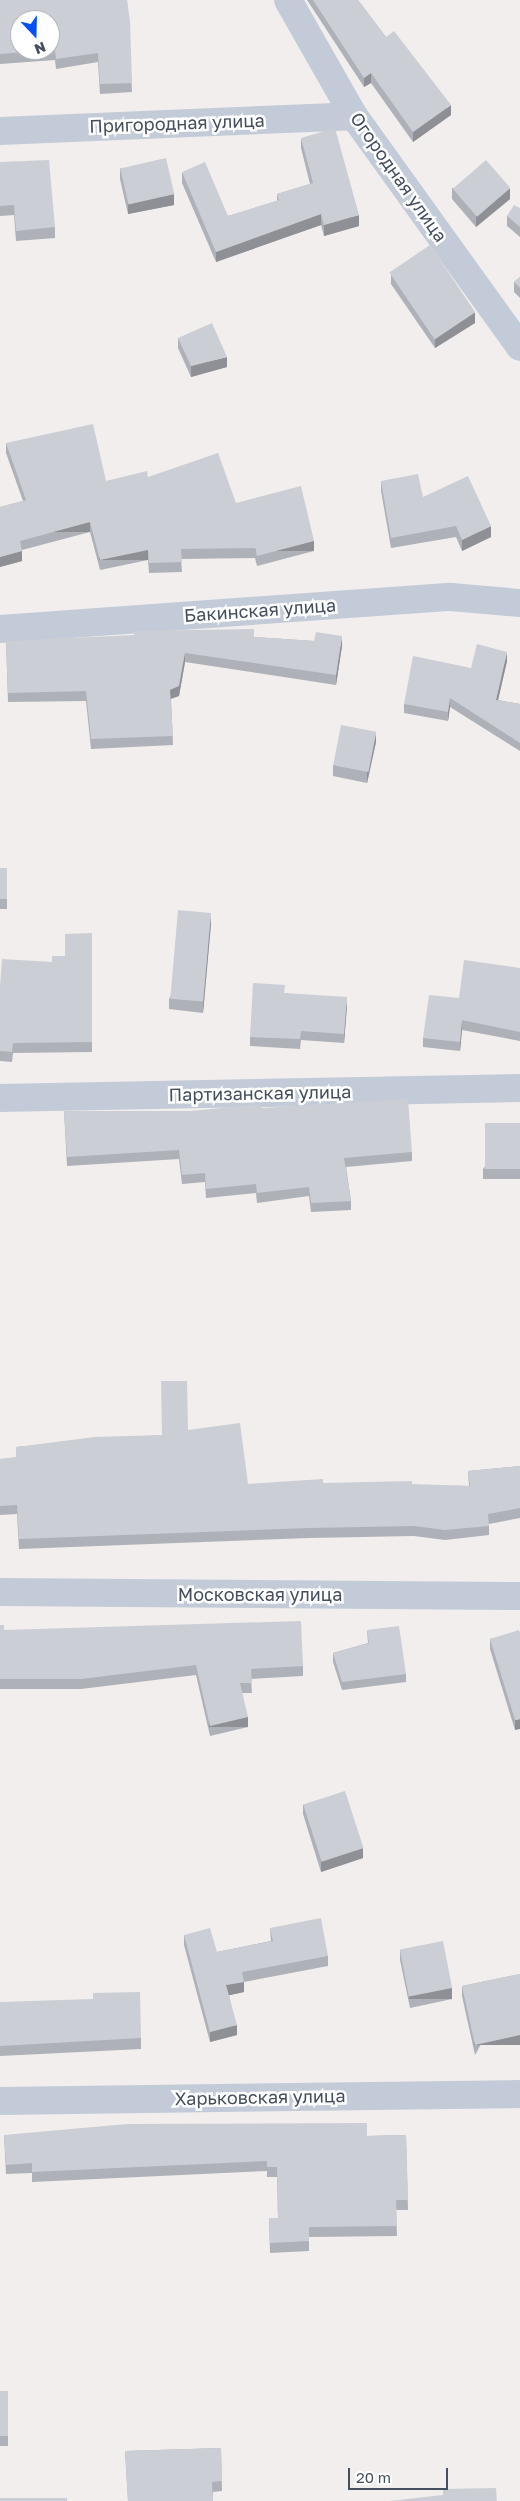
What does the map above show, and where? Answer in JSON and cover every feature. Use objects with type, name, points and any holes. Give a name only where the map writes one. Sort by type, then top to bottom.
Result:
[{"type":"street","name":"Огородная улица","points":[[288,0],[354,116],[520,347]]},
{"type":"street","name":"Пригородная улица","points":[[0,130],[354,116]]},
{"type":"street","name":"Бакинская улица","points":[[0,629],[451,597],[520,603]]},
{"type":"street","name":"Партизанская улица","points":[[0,1098],[520,1088]]},
{"type":"street","name":"Московская улица","points":[[0,1592],[520,1596]]},
{"type":"street","name":"Харьковская улица","points":[[0,2101],[520,2094]]},
{"type":"building","points":[[0,0],[127,0],[130,21],[132,83],[100,84],[98,53],[60,58],[60,10],[10,10],[10,53],[0,54]]},
{"type":"building","points":[[313,0],[358,0],[386,37],[394,31],[451,105],[413,132],[371,73],[364,78]]},
{"type":"building","points":[[335,128],[359,215],[324,225],[321,214],[216,252],[182,172],[205,162],[228,216],[279,200],[277,194],[313,183],[301,138]]},
{"type":"building","points":[[166,158],[174,194],[129,205],[120,169]]},
{"type":"building","points":[[49,160],[55,227],[16,231],[14,205],[0,206],[0,162]]},
{"type":"building","points":[[486,160],[510,188],[477,217],[453,189]]},
{"type":"building","points":[[514,205],[520,208],[520,227],[507,216]]},
{"type":"building","points":[[430,245],[475,312],[435,340],[389,272]]},
{"type":"building","points":[[520,277],[520,288],[514,282]]},
{"type":"building","points":[[212,323],[227,357],[191,366],[178,338]]},
{"type":"building","points":[[93,424],[106,481],[147,471],[148,477],[218,453],[236,503],[301,486],[314,541],[257,556],[255,548],[181,549],[182,562],[149,563],[148,550],[100,560],[90,522],[20,541],[22,551],[0,557],[0,507],[26,500],[6,443]]},
{"type":"building","points":[[418,474],[423,497],[468,476],[491,526],[462,540],[456,526],[391,538],[381,481]]},
{"type":"building","points":[[254,629],[254,637],[314,641],[316,632],[342,636],[336,675],[185,653],[179,686],[170,690],[173,736],[91,739],[86,691],[8,693],[6,641],[134,635],[135,631]]},
{"type":"building","points":[[477,644],[507,652],[496,700],[520,704],[520,743],[450,698],[448,712],[404,704],[413,656],[471,668]]},
{"type":"building","points":[[341,725],[376,732],[369,772],[333,765]]},
{"type":"building","points":[[0,868],[7,868],[7,899],[0,899]]},
{"type":"building","points":[[178,910],[211,913],[203,1002],[170,999]]},
{"type":"building","points":[[92,933],[92,1042],[13,1043],[12,1052],[0,1051],[2,959],[52,962],[52,956],[65,956],[65,934]]},
{"type":"building","points":[[464,960],[520,968],[520,1032],[462,1020],[460,1042],[423,1038],[429,995],[459,998]]},
{"type":"building","points":[[253,983],[285,985],[284,993],[347,997],[344,1034],[301,1031],[300,1039],[250,1037]]},
{"type":"building","points":[[408,1099],[412,1152],[344,1158],[351,1201],[311,1203],[309,1187],[257,1193],[256,1184],[206,1189],[205,1173],[182,1175],[179,1150],[67,1157],[64,1111],[191,1111],[261,1104],[262,1108]]},
{"type":"building","points":[[485,1123],[520,1123],[520,1169],[485,1169]]},
{"type":"building","points":[[161,1381],[187,1381],[188,1430],[240,1423],[248,1484],[323,1479],[323,1483],[412,1481],[412,1484],[470,1486],[468,1471],[520,1466],[520,1508],[488,1514],[489,1526],[445,1530],[414,1526],[310,1528],[19,1539],[17,1505],[0,1506],[0,1459],[16,1457],[16,1447],[95,1437],[162,1435]]},
{"type":"building","points":[[301,1621],[303,1666],[251,1669],[252,1683],[240,1683],[248,1717],[210,1726],[196,1665],[81,1679],[0,1679],[0,1625],[4,1625],[4,1630]]},
{"type":"building","points":[[399,1626],[406,1674],[342,1682],[333,1653],[369,1643],[367,1630]]},
{"type":"building","points":[[519,1630],[520,1719],[515,1720],[490,1639]]},
{"type":"building","points":[[345,1791],[364,1848],[322,1862],[303,1805]]},
{"type":"building","points":[[321,1918],[328,1956],[242,1972],[244,1982],[226,1985],[237,2025],[210,2032],[184,1935],[210,1928],[217,1952],[273,1941],[270,1928]]},
{"type":"building","points":[[443,1941],[452,1988],[409,1997],[400,1949]]},
{"type":"building","points":[[520,1974],[520,2035],[475,2045],[462,1986]]},
{"type":"building","points":[[140,1992],[141,2038],[0,2046],[0,2002],[93,1999],[93,1993]]},
{"type":"building","points":[[367,2123],[367,2136],[406,2135],[408,2200],[396,2200],[397,2226],[309,2227],[309,2241],[270,2243],[269,2218],[278,2218],[277,2167],[267,2167],[267,2161],[32,2172],[32,2163],[6,2165],[4,2135],[127,2124]]},
{"type":"building","points":[[0,2391],[8,2391],[8,2436],[0,2436]]},
{"type":"building","points":[[221,2448],[222,2481],[212,2482],[213,2501],[128,2501],[125,2451]]},
{"type":"building","points":[[496,2488],[497,2501],[389,2501],[443,2495],[443,2489]]},
{"type":"building","points":[[0,2498],[67,2498],[67,2501],[0,2501]]}]
